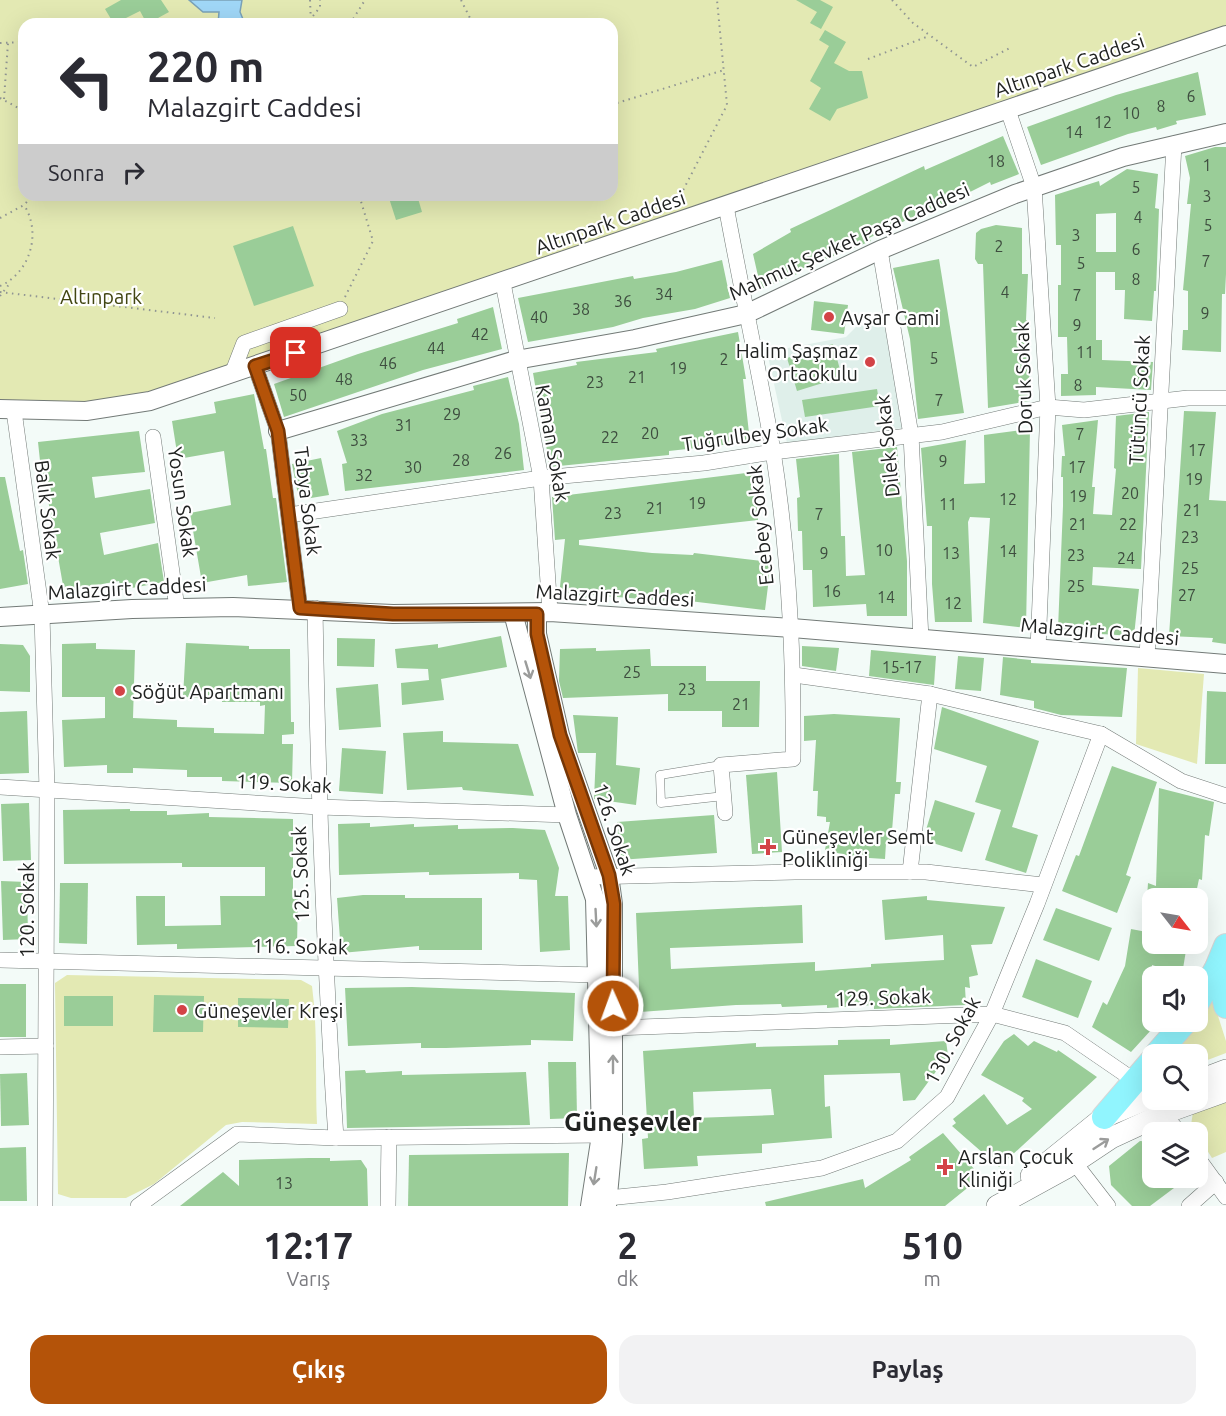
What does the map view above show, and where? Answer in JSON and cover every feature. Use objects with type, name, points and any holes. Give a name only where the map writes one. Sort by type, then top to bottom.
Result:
[{"type":"main road","points":[[1208,984],[1226,946]]},
{"type":"main road","points":[[1217,968],[1226,1006]]},
{"type":"main road","points":[[1166,1044],[1176,1032]]},
{"type":"main road","points":[[1208,1076],[1226,1070]]},
{"type":"main road","points":[[1208,1093],[1226,1091]]},
{"type":"main road","points":[[996,1206],[1104,1117],[1142,1101]]},
{"type":"main road","points":[[996,1206],[1074,1162],[1111,1138],[1142,1106]]},
{"type":"street","name":"Altınpark Caddesi","points":[[7,410],[86,411],[150,401],[503,283],[1226,34]]},
{"type":"street","name":"Doruk Sokak","points":[[1008,110],[1034,187],[1048,408],[1038,649]]},
{"type":"street","name":"Mahmut Şevket Paşa Caddesi","points":[[278,431],[516,360],[635,339],[746,314],[880,250],[1034,187],[1122,157],[1226,133]]},
{"type":"street","name":"Tütüncü Sokak","points":[[1147,657],[1174,144]]},
{"type":"street","name":"Ecebey Sokak","points":[[721,765],[793,759],[794,675],[792,628],[773,452],[726,206]]},
{"type":"street","name":"Dilek Sokak","points":[[880,250],[910,435],[921,639]]},
{"type":"street","name":"Kaman Sokak","points":[[503,283],[516,360],[541,478],[544,613]]},
{"type":"street","points":[[232,374],[243,343],[340,307],[336,339]]},
{"type":"street","name":"Tabya Sokak","points":[[255,366],[278,431],[289,515],[308,608]]},
{"type":"street","name":"Tuğrulbey Sokak","points":[[289,515],[541,478],[705,463],[773,452],[942,432],[1048,408],[1084,410],[1159,401],[1226,398]]},
{"type":"street","name":"Balık Sokak","points":[[7,410],[42,615]]},
{"type":"street","name":"Yosun Sokak","points":[[153,437],[177,608]]},
{"type":"street","name":"Malazgirt Caddesi","points":[[0,617],[177,608],[308,608],[393,614],[544,613],[792,628],[1226,664]]},
{"type":"street","name":"125. Sokak","points":[[308,608],[325,968],[336,1138]]},
{"type":"street","name":"126. Sokak","points":[[513,613],[567,815],[595,899],[601,1135],[590,1206]]},
{"type":"street","name":"126. Sokak","points":[[544,613],[537,634],[560,735],[609,875],[614,904],[613,1141],[607,1202]]},
{"type":"street","name":"120. Sokak","points":[[42,615],[47,790],[45,1206]]},
{"type":"street","points":[[794,675],[930,694],[1101,734],[1181,781],[1226,796]]},
{"type":"street","points":[[910,872],[930,694]]},
{"type":"street","name":"130. Sokak","points":[[607,1202],[822,1168],[897,1141],[947,1097],[992,1014],[1101,734]]},
{"type":"street","points":[[721,765],[725,813]]},
{"type":"street","name":"119. Sokak","points":[[0,787],[319,807],[567,815]]},
{"type":"street","points":[[588,877],[910,872],[1043,885]]},
{"type":"street","name":"116. Sokak","points":[[0,960],[598,975]]},
{"type":"street","name":"129. Sokak","points":[[614,1028],[992,1014],[1065,1033],[1142,1092]]},
{"type":"street","points":[[0,1047],[46,1046]]},
{"type":"street","name":"129. Sokak","points":[[1160,1110],[1170,1122]]},
{"type":"street","points":[[138,1206],[237,1134],[336,1138],[601,1135]]},
{"type":"street","points":[[388,1206],[389,1137]]},
{"type":"street","points":[[1074,1162],[1108,1206]]},
{"type":"street","points":[[1208,1171],[1226,1197]]},
{"type":"street","points":[[1189,1206],[1216,1182]]},
{"type":"lane","points":[[721,765],[660,775],[661,803],[724,796]]},
{"type":"path","points":[[310,0],[313,16]]},
{"type":"path","points":[[313,16],[320,7],[320,0]]},
{"type":"path","points":[[354,18],[365,0]]},
{"type":"path","points":[[461,0],[470,18]]},
{"type":"path","points":[[665,226],[728,105],[717,0]]},
{"type":"path","points":[[892,0],[929,36],[973,67],[1010,48]]},
{"type":"path","points":[[868,59],[929,36]]},
{"type":"path","points":[[0,43],[18,42]]},
{"type":"path","points":[[8,43],[2,99],[18,108]]},
{"type":"path","points":[[618,104],[724,70]]},
{"type":"path","points":[[0,218],[28,201]]},
{"type":"path","points":[[340,307],[373,241],[361,201]]},
{"type":"path","points":[[1,293],[26,260],[33,240],[31,215],[24,205]]},
{"type":"path","points":[[0,286],[11,281]]},
{"type":"path","points":[[1,293],[215,318]]},
{"type":"shaded area","name":"Halim Şaşmaz Ortaokulu","points":[[883,314],[902,428],[787,443],[767,352],[846,337],[858,325]]},
{"type":"green space","name":"Altınpark","points":[[0,0],[1226,0],[1226,34],[150,401],[0,409]]},
{"type":"green space","points":[[1138,668],[1204,674],[1197,764],[1136,744]]},
{"type":"green space","points":[[67,975],[301,980],[312,986],[316,1037],[317,1124],[242,1122],[226,1125],[154,1184],[126,1198],[71,1198],[58,1194],[55,983]]},
{"type":"green space","points":[[1211,994],[1226,1041],[1226,1053],[1208,1060],[1208,1044],[1180,1044],[1189,1032],[1208,1032],[1208,1000]]},
{"type":"green space","points":[[1226,1100],[1226,1152],[1212,1158],[1208,1152],[1208,1122],[1191,1122],[1193,1112],[1208,1110],[1208,1107]]},
{"type":"water","points":[[189,0],[242,0],[240,12],[242,18],[218,18],[219,12],[203,12]]},
{"type":"building","points":[[121,0],[161,0],[169,12],[158,18],[144,18],[140,11],[126,18],[110,18],[105,9]]},
{"type":"building","points":[[796,0],[820,0],[833,7],[821,29],[810,23],[817,12]]},
{"type":"building","points":[[825,30],[846,42],[834,63],[849,71],[862,71],[868,98],[837,109],[830,121],[809,109],[821,88],[810,81],[829,46],[819,40]]},
{"type":"building","points":[[1198,72],[1206,115],[1176,121],[1177,124],[1157,130],[1156,127],[1128,134],[1041,165],[1027,127],[1116,95]]},
{"type":"building","points":[[1003,136],[1019,174],[991,185],[990,182],[916,219],[915,216],[869,238],[871,241],[796,271],[797,274],[761,289],[753,254],[791,232],[790,229],[924,166],[925,170]]},
{"type":"building","points":[[1215,147],[1226,147],[1226,274],[1225,294],[1222,294],[1221,352],[1182,350],[1183,330],[1188,330],[1188,291],[1183,290],[1191,204],[1187,204],[1190,178],[1185,156]]},
{"type":"building","points":[[1127,169],[1158,174],[1155,208],[1159,209],[1156,291],[1154,291],[1152,321],[1124,319],[1125,290],[1115,290],[1115,272],[1096,272],[1096,340],[1102,340],[1102,360],[1153,362],[1151,390],[1096,387],[1096,395],[1061,396],[1061,374],[1068,374],[1067,337],[1058,337],[1061,245],[1056,245],[1055,195],[1099,181],[1100,186]],"holes":[[[1116,213],[1116,252],[1096,252],[1096,214]]]},
{"type":"building","points":[[390,201],[419,201],[422,212],[396,220]]},
{"type":"building","points":[[996,225],[1022,228],[1022,274],[1028,274],[1026,320],[1028,320],[1030,401],[988,408],[983,264],[978,264],[975,259],[976,233],[981,229]]},
{"type":"building","points":[[293,226],[314,286],[254,306],[233,246]]},
{"type":"building","points":[[939,259],[964,413],[918,419],[910,339],[893,268]]},
{"type":"building","points":[[722,260],[730,298],[695,309],[643,318],[613,327],[528,342],[518,298],[633,276],[634,279],[676,272]]},
{"type":"building","name":"Avşar Cami","points":[[814,301],[848,305],[844,334],[811,330]]},
{"type":"building","points":[[493,307],[502,349],[423,370],[284,417],[274,384],[358,354],[458,323],[457,319]]},
{"type":"building","points":[[738,332],[746,379],[743,379],[750,442],[669,451],[669,455],[549,467],[542,413],[540,414],[533,373],[577,365],[576,362],[657,352],[656,349]]},
{"type":"building","points":[[833,344],[842,377],[797,391],[787,358]]},
{"type":"building","points":[[508,377],[519,424],[524,470],[345,491],[342,464],[347,463],[337,431],[382,414],[474,390],[473,386]]},
{"type":"building","points":[[877,389],[880,406],[805,417],[802,400]]},
{"type":"building","points":[[254,394],[264,449],[266,449],[273,498],[276,498],[287,582],[248,586],[247,575],[202,583],[190,513],[231,505],[224,451],[178,459],[172,421],[216,413],[214,402]]},
{"type":"building","points":[[1184,411],[1216,412],[1209,500],[1226,501],[1226,644],[1212,642],[1213,638],[1169,636]]},
{"type":"building","points":[[1149,412],[1141,569],[1093,567],[1092,585],[1139,589],[1134,636],[1101,634],[1102,631],[1058,629],[1063,506],[1063,477],[1061,477],[1062,456],[1065,456],[1062,425],[1098,420],[1092,487],[1095,487],[1093,514],[1112,515],[1116,469],[1114,468],[1116,416]]},
{"type":"building","points":[[1030,429],[1026,628],[983,623],[990,518],[970,517],[968,522],[972,622],[935,622],[932,584],[932,526],[927,526],[921,448],[966,440],[964,484],[985,483],[984,435]]},
{"type":"building","points":[[139,431],[145,472],[92,477],[95,498],[150,489],[155,523],[100,533],[104,555],[158,543],[164,582],[121,590],[119,581],[64,591],[46,488],[43,489],[38,442]]},
{"type":"building","points":[[897,447],[907,561],[907,616],[867,616],[866,604],[813,607],[812,570],[803,570],[802,531],[798,531],[797,498],[800,497],[796,459],[839,454],[841,536],[845,536],[846,576],[865,575],[852,452]]},
{"type":"building","points":[[321,458],[329,495],[299,500],[292,464]]},
{"type":"building","points":[[754,472],[758,520],[579,540],[579,545],[652,553],[693,555],[694,553],[771,562],[765,610],[681,600],[681,602],[592,595],[591,600],[559,596],[565,539],[555,540],[552,497]]},
{"type":"building","points":[[0,477],[5,477],[20,551],[23,550],[28,584],[0,589]]},
{"type":"building","points":[[501,636],[507,667],[441,679],[444,700],[402,705],[401,683],[429,680],[428,669],[397,668],[395,649],[438,644],[438,648]]},
{"type":"building","points":[[337,638],[375,639],[374,667],[337,666]]},
{"type":"building","points":[[96,643],[96,649],[135,650],[133,718],[177,720],[177,727],[214,728],[214,733],[264,734],[265,705],[260,706],[260,702],[222,702],[222,699],[183,697],[186,643],[249,646],[249,649],[290,649],[291,722],[294,722],[294,734],[282,735],[282,744],[293,744],[292,783],[222,781],[222,777],[187,777],[187,770],[133,768],[133,773],[107,773],[107,765],[64,767],[62,720],[105,718],[105,697],[62,697],[62,644]]},
{"type":"building","points":[[0,644],[23,645],[30,656],[30,692],[0,691]]},
{"type":"building","points":[[802,646],[839,648],[836,671],[802,666]]},
{"type":"building","points":[[596,648],[596,651],[650,649],[651,666],[706,666],[706,681],[760,681],[759,727],[722,727],[722,711],[668,711],[668,694],[563,698],[559,681],[560,649]]},
{"type":"building","points":[[871,650],[936,656],[934,685],[869,676]]},
{"type":"building","points":[[958,656],[984,658],[981,691],[955,689]]},
{"type":"building","points":[[1003,657],[1031,660],[1031,663],[1127,668],[1122,717],[1061,715],[1034,708],[1034,701],[1000,695]]},
{"type":"building","points":[[378,684],[381,727],[339,730],[336,688]]},
{"type":"building","points":[[1207,691],[1226,692],[1226,764],[1205,764]]},
{"type":"building","points":[[942,707],[1039,741],[1012,827],[1038,835],[1026,873],[985,860],[1001,810],[975,802],[987,766],[934,749]]},
{"type":"building","points":[[27,711],[29,773],[0,774],[0,712]]},
{"type":"building","points":[[834,714],[900,718],[896,782],[901,782],[900,794],[895,794],[891,843],[886,843],[885,859],[854,857],[825,850],[830,822],[826,822],[826,817],[817,816],[818,791],[813,791],[816,740],[804,741],[804,716]]},
{"type":"building","points":[[573,715],[618,717],[616,765],[640,768],[636,805],[594,799],[596,753],[578,753]]},
{"type":"building","points":[[443,731],[443,742],[518,744],[534,796],[463,790],[462,787],[407,790],[403,733]]},
{"type":"building","points":[[342,748],[386,751],[383,794],[339,791]]},
{"type":"building","points":[[1112,766],[1157,782],[1126,875],[1131,877],[1117,913],[1062,891],[1076,855],[1079,856]]},
{"type":"building","points":[[777,772],[782,852],[752,854],[746,775]]},
{"type":"building","points":[[1159,788],[1214,802],[1209,836],[1205,835],[1202,880],[1199,879],[1197,888],[1148,888],[1148,883],[1156,886]]},
{"type":"building","points":[[935,800],[975,813],[962,852],[923,840]]},
{"type":"building","points":[[29,803],[31,860],[3,861],[1,804]]},
{"type":"building","points":[[130,809],[130,811],[167,811],[167,815],[209,813],[209,817],[293,819],[293,894],[298,894],[297,946],[177,949],[177,944],[137,945],[136,896],[165,896],[165,926],[221,925],[220,896],[265,896],[265,867],[182,867],[182,863],[64,864],[63,810]]},
{"type":"building","points":[[714,815],[717,853],[619,860],[617,822]]},
{"type":"building","points":[[370,823],[370,827],[414,824],[414,827],[458,825],[458,829],[545,830],[559,868],[555,896],[568,896],[570,950],[540,952],[537,880],[519,879],[519,873],[429,875],[429,872],[339,875],[338,824]]},
{"type":"building","points":[[1,881],[27,882],[28,939],[3,940]]},
{"type":"building","points":[[60,883],[88,883],[87,944],[59,943]]},
{"type":"building","points":[[363,895],[405,895],[405,898],[482,898],[482,950],[419,950],[419,946],[341,953],[337,898]]},
{"type":"building","points":[[927,896],[927,900],[1005,907],[992,944],[971,945],[978,975],[969,977],[970,988],[965,987],[966,1005],[874,1009],[874,1005],[827,1008],[827,1005],[782,1007],[781,1004],[640,1012],[636,913],[802,905],[803,943],[670,948],[671,969],[815,962],[815,971],[871,967],[871,964],[944,960],[943,935],[885,940],[882,900]]},
{"type":"building","points":[[1056,908],[1112,928],[1099,961],[1043,940]]},
{"type":"building","points":[[1131,929],[1142,931],[1142,954],[1185,954],[1183,966],[1142,966],[1142,1032],[1149,1032],[1131,1052],[1092,1027],[1103,1002],[1107,1005],[1125,966]]},
{"type":"building","points":[[1036,959],[1092,981],[1078,1018],[1022,997]]},
{"type":"building","points":[[0,984],[26,984],[26,1037],[0,1037]]},
{"type":"building","points":[[412,987],[575,993],[573,1041],[531,1040],[531,1045],[446,1048],[421,1048],[421,1043],[348,1046],[345,988]]},
{"type":"building","points":[[154,995],[204,996],[203,1032],[153,1032]]},
{"type":"building","points":[[64,996],[113,996],[113,1026],[64,1026]]},
{"type":"building","points":[[238,998],[289,999],[288,1028],[238,1027]]},
{"type":"building","points":[[1014,1034],[1028,1046],[1034,1041],[1057,1052],[1058,1050],[1097,1077],[999,1167],[952,1126],[956,1123],[953,1119],[984,1094],[1007,1125],[1032,1109],[1022,1101],[1024,1098],[981,1075],[1004,1041]]},
{"type":"building","points":[[890,1039],[890,1045],[946,1041],[948,1055],[915,1100],[903,1101],[900,1073],[824,1075],[825,1107],[830,1106],[832,1138],[762,1144],[762,1153],[697,1156],[698,1166],[644,1169],[642,1139],[648,1138],[643,1051],[756,1043],[756,1047],[838,1045],[838,1040]],"holes":[[[771,1089],[774,1115],[694,1118],[693,1092]]]},
{"type":"building","points":[[548,1062],[576,1062],[577,1118],[550,1119]]},
{"type":"building","points":[[365,1070],[366,1073],[402,1071],[402,1075],[526,1072],[530,1125],[347,1128],[345,1071]]},
{"type":"building","points":[[27,1073],[29,1125],[1,1126],[0,1074]]},
{"type":"building","points":[[943,1133],[981,1177],[945,1206],[766,1206],[765,1202],[863,1179],[865,1188],[911,1160],[909,1157]]},
{"type":"building","points":[[1142,1141],[1142,1188],[1174,1188],[1150,1206],[1132,1206],[1111,1185],[1109,1166]]},
{"type":"building","points":[[26,1147],[27,1201],[0,1201],[0,1148]]},
{"type":"building","points":[[569,1153],[568,1206],[408,1206],[409,1155]]},
{"type":"building","points":[[330,1158],[330,1161],[361,1160],[367,1169],[368,1206],[180,1206],[223,1172],[239,1186],[239,1160]]},
{"type":"place","name":"Avşar Cami","points":[[829,317]]},
{"type":"place","name":"Halim Şaşmaz Ortaokulu","points":[[870,362]]},
{"type":"place","name":"Söğüt Apartmanı","points":[[120,691]]},
{"type":"place","name":"Güneşevler Semt Polikliniği","points":[[768,847]]},
{"type":"place","name":"Güneşevler Kreşi","points":[[182,1010]]},
{"type":"place","name":"Arslan Çocuk Kliniği","points":[[945,1167]]},
{"type":"district","name":"Güneşevler","points":[[633,1121]]},
{"type":"route","points":[[296,353],[255,366],[278,431],[300,608],[393,614],[537,614],[537,634],[560,735],[609,875],[614,904],[613,1006]]}]
